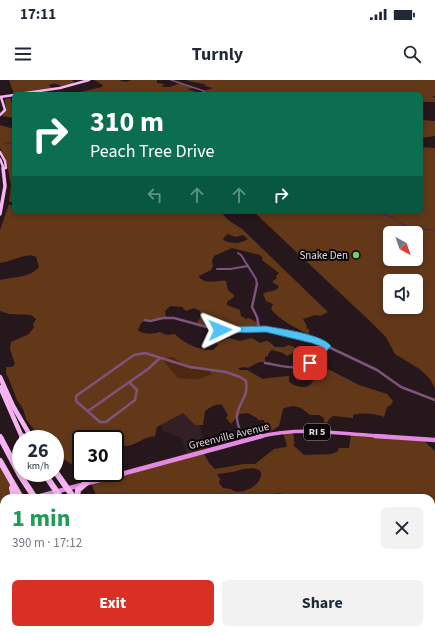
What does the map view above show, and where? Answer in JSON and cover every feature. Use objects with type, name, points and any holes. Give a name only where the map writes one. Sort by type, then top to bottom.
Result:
[{"type":"highway","points":[[32,92],[63,87],[90,80]]},
{"type":"highway","points":[[41,92],[64,88],[90,80]]},
{"type":"highway","points":[[0,114],[5,110],[1,97],[12,95]]},
{"type":"highway","points":[[0,104],[2,109],[0,114]]},
{"type":"highway","points":[[0,152],[5,163],[5,190],[0,214]]},
{"type":"highway","points":[[0,159],[5,174]]},
{"type":"highway","points":[[0,377],[13,406],[27,430]]},
{"type":"highway","points":[[0,387],[19,430]]},
{"type":"highway","points":[[0,437],[32,494]]},
{"type":"highway","points":[[0,461],[19,494]]},
{"type":"highway","points":[[9,477],[14,494]]},
{"type":"highway","points":[[50,482],[58,494]]},
{"type":"highway","points":[[63,482],[72,494]]},
{"type":"highway","points":[[76,494],[86,483]]},
{"type":"main road","name":"Greenville Avenue","points":[[42,494],[269,434],[305,432],[435,440]]},
{"type":"street","points":[[171,80],[205,92]]},
{"type":"street","points":[[238,252],[242,255],[257,280],[252,306],[257,317],[258,328]]},
{"type":"street","points":[[217,269],[230,269],[248,266]]},
{"type":"street","points":[[145,320],[150,321],[164,318],[174,318],[214,329],[258,328],[308,338],[377,370],[401,387],[435,400]]},
{"type":"street","points":[[265,363],[304,366],[310,363],[326,346]]},
{"type":"street","points":[[129,382],[137,390],[135,400],[108,421],[100,422],[76,400],[76,396],[134,355],[145,353],[204,370],[221,370],[246,381],[246,396],[237,413],[243,440]]},
{"type":"street","points":[[88,412],[156,363],[160,358]]},
{"type":"shaded area","points":[[9,80],[72,80],[75,83],[63,87],[57,84],[52,84],[49,86],[55,89],[30,92],[13,92]]},
{"type":"shaded area","points":[[94,80],[119,80],[126,82],[131,80],[157,80],[157,83],[164,84],[162,87],[170,87],[180,83],[195,88],[187,89],[193,91],[200,89],[194,91],[196,92],[81,92],[102,87],[103,85]]},
{"type":"shaded area","points":[[187,80],[435,80],[435,96],[432,96],[435,98],[435,102],[423,102],[423,92],[205,92],[204,91],[213,88]]},
{"type":"shaded area","points":[[10,98],[12,104],[12,118],[2,116],[6,110],[5,99]]},
{"type":"shaded area","points":[[423,120],[435,121],[435,136],[423,138]]},
{"type":"shaded area","points":[[0,125],[12,128],[12,202],[9,202],[11,186],[7,163],[0,148]]},
{"type":"shaded area","points":[[423,147],[435,148],[435,388],[430,379],[421,370],[395,354],[386,337],[256,214],[423,214]]},
{"type":"shaded area","points":[[9,204],[12,206],[12,214],[223,214],[228,220],[242,229],[328,312],[320,316],[315,315],[303,319],[307,326],[306,328],[310,330],[308,334],[283,320],[271,309],[273,304],[266,301],[263,294],[274,291],[278,288],[279,286],[272,282],[277,278],[276,276],[279,273],[262,260],[260,255],[232,248],[214,256],[211,270],[199,277],[208,282],[226,281],[228,290],[235,296],[227,302],[227,305],[240,310],[241,316],[258,323],[258,327],[219,329],[196,324],[201,317],[200,311],[194,308],[186,311],[182,307],[170,306],[165,311],[166,317],[146,320],[141,323],[138,330],[140,332],[151,334],[160,332],[166,335],[175,334],[192,346],[208,350],[213,350],[218,345],[216,342],[229,338],[240,341],[252,338],[260,343],[268,341],[275,347],[285,347],[290,345],[299,352],[295,352],[287,356],[283,353],[272,350],[269,352],[268,356],[265,357],[265,362],[259,362],[248,368],[238,368],[240,370],[247,370],[263,379],[289,376],[289,382],[303,387],[309,386],[315,379],[321,380],[326,378],[323,371],[330,370],[359,385],[387,394],[393,401],[391,405],[387,407],[384,417],[373,414],[357,414],[353,415],[353,418],[333,416],[328,422],[324,422],[324,418],[319,415],[310,415],[303,409],[294,406],[289,407],[283,409],[279,426],[268,433],[264,420],[258,420],[248,413],[240,414],[231,424],[226,418],[228,415],[222,405],[217,405],[205,411],[203,425],[195,425],[183,413],[157,427],[155,436],[128,446],[124,446],[124,430],[72,430],[72,464],[64,459],[64,430],[34,430],[26,419],[23,409],[17,400],[6,374],[6,367],[12,367],[15,364],[10,349],[11,342],[29,334],[34,327],[33,324],[36,319],[31,315],[9,314],[0,311],[0,280],[26,275],[35,271],[39,267],[36,257],[32,256],[23,256],[0,263],[0,230]],"holes":[[[228,234],[235,237],[243,235],[248,239],[242,242],[236,243],[223,240]],[[173,357],[189,369],[208,370],[212,374],[198,379],[178,378],[163,360]]]},
{"type":"shaded area","points":[[173,357],[189,369],[208,370],[212,374],[198,379],[178,378],[163,360]]},
{"type":"shaded area","points":[[183,413],[195,425],[200,425],[206,449],[187,454],[182,438],[163,431],[161,424]]},
{"type":"shaded area","points":[[293,432],[295,443],[293,445],[304,455],[332,454],[338,451],[339,448],[349,448],[351,435],[423,440],[435,451],[435,494],[95,494],[91,482],[124,482],[124,471],[201,450],[209,463],[215,469],[244,464],[255,464],[274,449],[286,447],[287,445],[283,433]],"holes":[[[253,468],[259,470],[261,472],[258,482],[251,488],[238,492],[223,488],[219,483],[220,479],[217,474]]]},
{"type":"shaded area","points":[[0,462],[12,477],[12,482],[16,482],[23,494],[0,494]]},
{"type":"waterway","points":[[4,144],[12,143]]},
{"type":"waterway","points":[[382,214],[395,218],[400,223],[412,228],[435,230]]},
{"type":"place","name":"Snake Den","points":[[356,255]]},
{"type":"route","points":[[220,330],[266,329],[314,340],[326,346],[310,363]]}]
